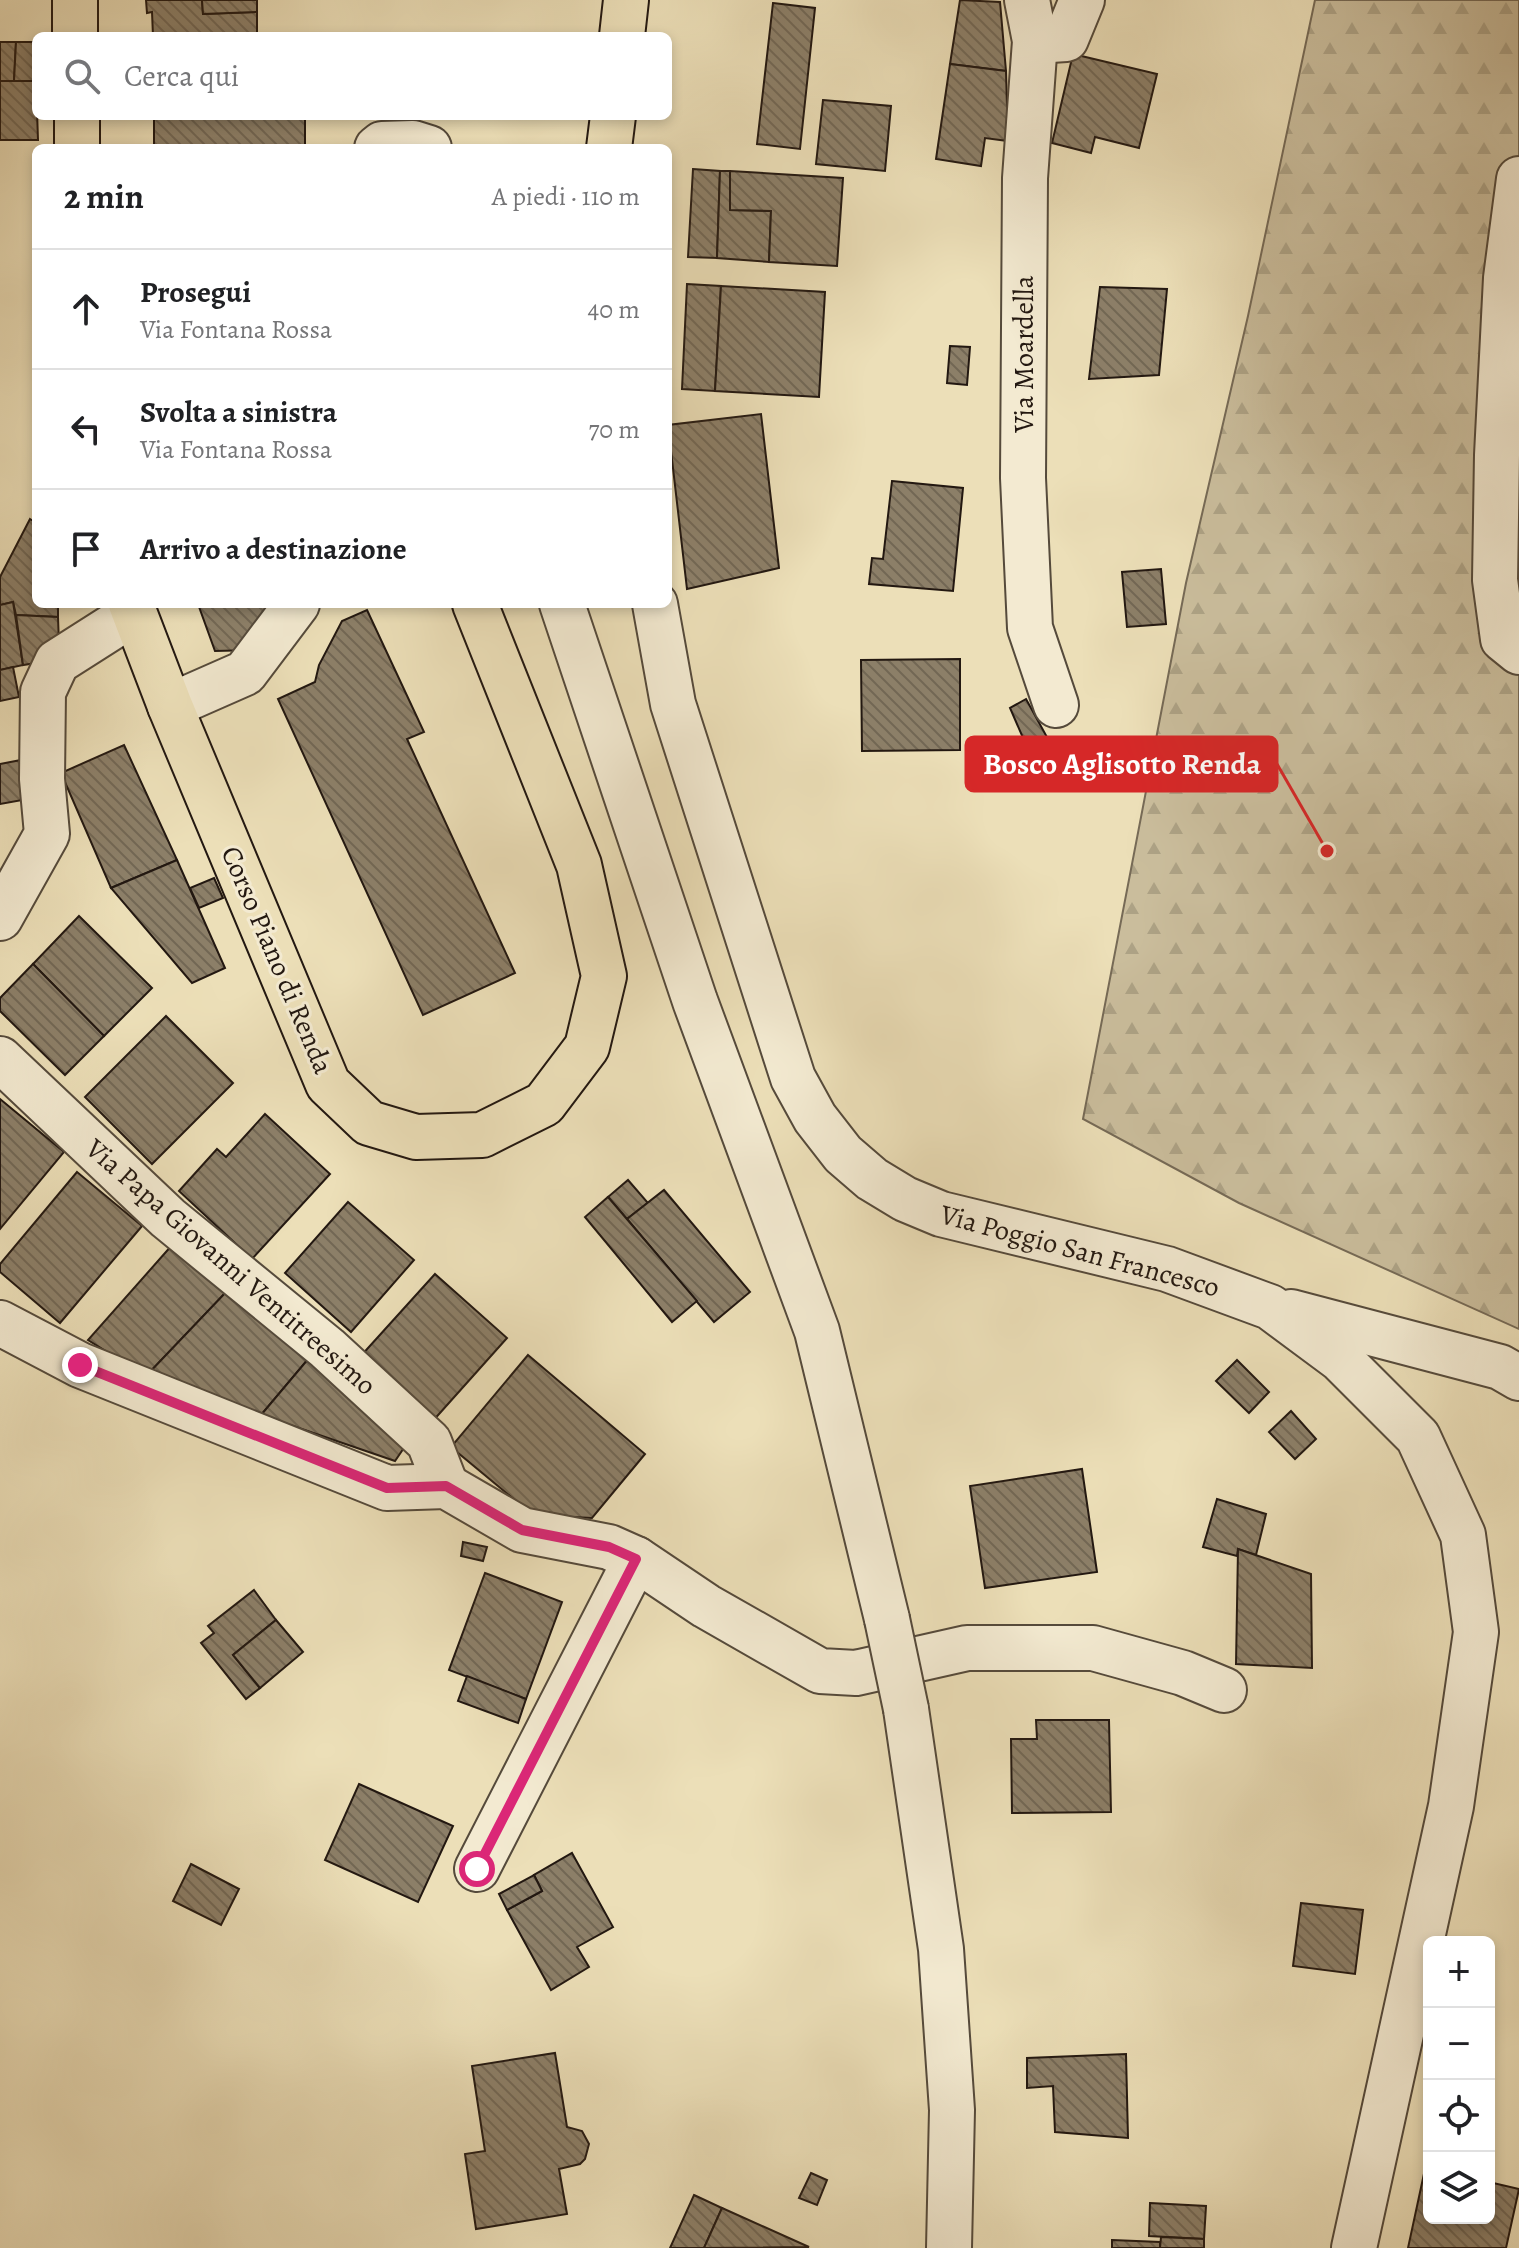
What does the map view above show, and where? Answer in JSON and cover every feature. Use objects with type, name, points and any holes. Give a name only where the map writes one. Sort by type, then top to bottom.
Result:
[{"type":"main road","points":[[75,0],[75,32]]},
{"type":"main road","points":[[622,32],[626,0]]},
{"type":"main road","points":[[77,120],[77,144]]},
{"type":"main road","points":[[610,144],[612,120]]},
{"type":"main road","name":"Corso Piano di Renda","points":[[132,609],[328,1084],[369,1123],[416,1137],[482,1135],[544,1104],[587,1047],[604,976],[579,865],[477,608]]},
{"type":"street","points":[[1031,20],[1066,39],[1082,0]]},
{"type":"street","name":"Via Moardella","points":[[1031,20],[1025,178],[1023,478],[1030,628],[1056,705]]},
{"type":"street","points":[[382,144],[416,144]]},
{"type":"street","points":[[1519,179],[1506,278],[1497,455],[1495,580],[1503,639],[1519,652]]},
{"type":"street","points":[[170,706],[245,673],[294,608]]},
{"type":"street","points":[[563,608],[695,1001],[817,1331],[887,1619],[906,1709],[941,1949],[952,2110],[949,2248]]},
{"type":"street","name":"Via Poggio San Francesco","points":[[656,608],[673,704],[793,1078],[815,1118],[843,1154],[872,1179],[905,1199],[941,1214],[1167,1269],[1270,1307],[1340,1359],[1418,1437],[1463,1535],[1476,1632],[1451,1806],[1354,2248]]},
{"type":"street","points":[[0,918],[47,834],[42,779],[43,692],[57,662],[132,609]]},
{"type":"street","name":"Via Papa Giovanni Ventitreesimo","points":[[0,1059],[168,1218],[327,1348],[429,1442],[446,1486]]},
{"type":"street","points":[[1270,1307],[1500,1367],[1519,1378]]},
{"type":"street","points":[[0,1323],[80,1365],[387,1488],[446,1486],[522,1530],[609,1547],[636,1559],[706,1606],[820,1671],[856,1673],[967,1648],[1093,1648],[1183,1673],[1224,1690]]},
{"type":"street","points":[[477,1869],[636,1559]]},
{"type":"green space","points":[[1315,0],[1519,0],[1519,1329],[1239,1203],[1083,1119],[1186,583],[1248,316]]},
{"type":"building","points":[[146,0],[202,0],[203,14],[257,12],[257,32],[153,32],[152,12],[147,13]]},
{"type":"building","points":[[202,0],[257,0],[257,12],[203,14]]},
{"type":"building","points":[[960,0],[1000,2],[1006,71],[950,64]]},
{"type":"building","points":[[773,3],[815,8],[800,149],[757,144]]},
{"type":"building","points":[[0,42],[16,42],[14,81],[0,81]]},
{"type":"building","points":[[16,42],[32,42],[32,81],[14,81]]},
{"type":"building","points":[[1073,54],[1157,74],[1139,148],[1095,137],[1091,153],[1052,143]]},
{"type":"building","points":[[950,64],[1006,71],[1008,141],[985,138],[981,166],[936,159]]},
{"type":"building","points":[[0,81],[32,81],[32,120],[37,120],[38,140],[0,140]]},
{"type":"building","points":[[823,100],[891,106],[885,171],[816,164]]},
{"type":"building","points":[[154,120],[305,120],[305,144],[154,144]]},
{"type":"building","points":[[693,169],[720,171],[717,258],[688,257]]},
{"type":"building","points":[[720,171],[730,171],[730,210],[771,211],[769,262],[717,258]]},
{"type":"building","points":[[730,171],[843,178],[837,266],[769,262],[771,211],[730,210]]},
{"type":"building","points":[[687,284],[721,286],[715,391],[682,389]]},
{"type":"building","points":[[721,286],[825,292],[819,397],[715,391]]},
{"type":"building","points":[[1100,287],[1167,289],[1159,375],[1089,379]]},
{"type":"building","points":[[950,346],[970,347],[967,385],[947,383]]},
{"type":"building","points":[[761,414],[779,568],[687,589],[672,460],[672,425]]},
{"type":"building","points":[[892,481],[963,488],[953,591],[869,584],[872,558],[883,559]]},
{"type":"building","points":[[30,519],[32,608],[58,608],[58,617],[16,615],[13,602],[0,605],[0,577]]},
{"type":"building","points":[[1161,569],[1166,624],[1127,627],[1122,572]]},
{"type":"building","points":[[13,602],[23,665],[0,670],[0,605]]},
{"type":"building","points":[[199,608],[276,608],[261,650],[215,651]]},
{"type":"building","points":[[367,610],[424,732],[407,739],[515,973],[423,1015],[278,699],[315,682],[319,665],[342,621]]},
{"type":"building","points":[[16,615],[58,617],[59,645],[36,663],[23,665]]},
{"type":"building","points":[[960,659],[960,750],[862,751],[861,660]]},
{"type":"building","points":[[13,667],[19,697],[0,701],[0,670]]},
{"type":"building","points":[[1026,699],[1059,759],[1037,770],[1010,708]]},
{"type":"building","points":[[124,745],[177,860],[111,888],[61,773]]},
{"type":"building","points":[[21,760],[28,799],[0,804],[0,764]]},
{"type":"building","points":[[177,860],[225,968],[192,983],[111,888]]},
{"type":"building","points":[[214,878],[223,898],[199,908],[190,888]]},
{"type":"building","points":[[79,916],[152,988],[104,1036],[33,964]]},
{"type":"building","points":[[33,964],[104,1036],[65,1075],[0,1011],[0,998]]},
{"type":"building","points":[[166,1016],[233,1083],[152,1164],[85,1097]]},
{"type":"building","points":[[0,1099],[64,1152],[0,1229]]},
{"type":"building","points":[[265,1114],[330,1174],[252,1259],[179,1191],[217,1149],[226,1157]]},
{"type":"building","points":[[77,1172],[142,1226],[60,1323],[0,1272],[0,1264]]},
{"type":"building","points":[[628,1180],[648,1203],[627,1219],[608,1197]]},
{"type":"building","points":[[664,1190],[750,1292],[714,1322],[627,1219]]},
{"type":"building","points":[[608,1197],[697,1301],[672,1322],[585,1217]]},
{"type":"building","points":[[348,1202],[414,1260],[351,1332],[285,1273]]},
{"type":"building","points":[[173,1244],[228,1290],[146,1376],[88,1340]]},
{"type":"building","points":[[435,1274],[507,1338],[431,1423],[359,1358]]},
{"type":"building","points":[[228,1290],[309,1358],[261,1415],[146,1376]]},
{"type":"building","points":[[528,1355],[645,1454],[592,1518],[533,1515],[451,1447]]},
{"type":"building","points":[[309,1358],[412,1436],[395,1461],[261,1415]]},
{"type":"building","points":[[1237,1360],[1269,1392],[1249,1413],[1216,1381]]},
{"type":"building","points":[[1291,1411],[1316,1439],[1295,1459],[1269,1432]]},
{"type":"building","points":[[1082,1469],[1097,1572],[985,1588],[970,1486]]},
{"type":"building","points":[[1217,1499],[1266,1514],[1256,1555],[1238,1549],[1237,1556],[1203,1547]]},
{"type":"building","points":[[463,1542],[487,1547],[483,1561],[461,1556]]},
{"type":"building","points":[[1238,1549],[1311,1574],[1312,1668],[1236,1664]]},
{"type":"building","points":[[485,1573],[562,1602],[526,1699],[449,1670]]},
{"type":"building","points":[[254,1590],[276,1620],[233,1655],[260,1688],[246,1699],[201,1643],[214,1633],[208,1626]]},
{"type":"building","points":[[276,1620],[303,1652],[260,1688],[233,1655]]},
{"type":"building","points":[[467,1676],[526,1699],[518,1723],[458,1701]]},
{"type":"building","points":[[1036,1720],[1109,1720],[1111,1812],[1012,1813],[1011,1739],[1037,1739]]},
{"type":"building","points":[[359,1784],[453,1826],[418,1902],[325,1860]]},
{"type":"building","points":[[572,1853],[613,1927],[577,1947],[589,1967],[551,1990],[507,1910],[542,1891],[534,1875]]},
{"type":"building","points":[[191,1864],[239,1889],[221,1925],[173,1901]]},
{"type":"building","points":[[534,1875],[542,1891],[507,1910],[499,1894]]},
{"type":"building","points":[[1301,1903],[1363,1910],[1355,1974],[1293,1966]]},
{"type":"building","points":[[555,2053],[567,2127],[582,2131],[589,2144],[585,2159],[580,2164],[559,2169],[567,2214],[476,2229],[465,2154],[485,2151],[472,2066]]},
{"type":"building","points":[[1126,2054],[1128,2138],[1055,2132],[1053,2086],[1027,2088],[1027,2058]]},
{"type":"building","points":[[811,2173],[827,2180],[817,2205],[799,2198]]},
{"type":"building","points":[[1423,2178],[1423,2224],[1495,2224],[1495,2183],[1519,2189],[1506,2248],[1408,2248]]},
{"type":"building","points":[[694,2195],[722,2208],[704,2248],[670,2248]]},
{"type":"building","points":[[1150,2203],[1206,2206],[1204,2239],[1149,2236]]},
{"type":"building","points":[[722,2208],[809,2247],[704,2248]]},
{"type":"building","points":[[1161,2237],[1204,2239],[1204,2248],[1160,2248]]},
{"type":"building","points":[[1112,2240],[1160,2242],[1160,2248],[1112,2248]]},
{"type":"place","name":"Bosco Aglisotto Renda","points":[[1327,851]]},
{"type":"route","points":[[80,1365],[387,1488],[446,1486],[522,1530],[609,1547],[636,1559],[477,1869]]}]
